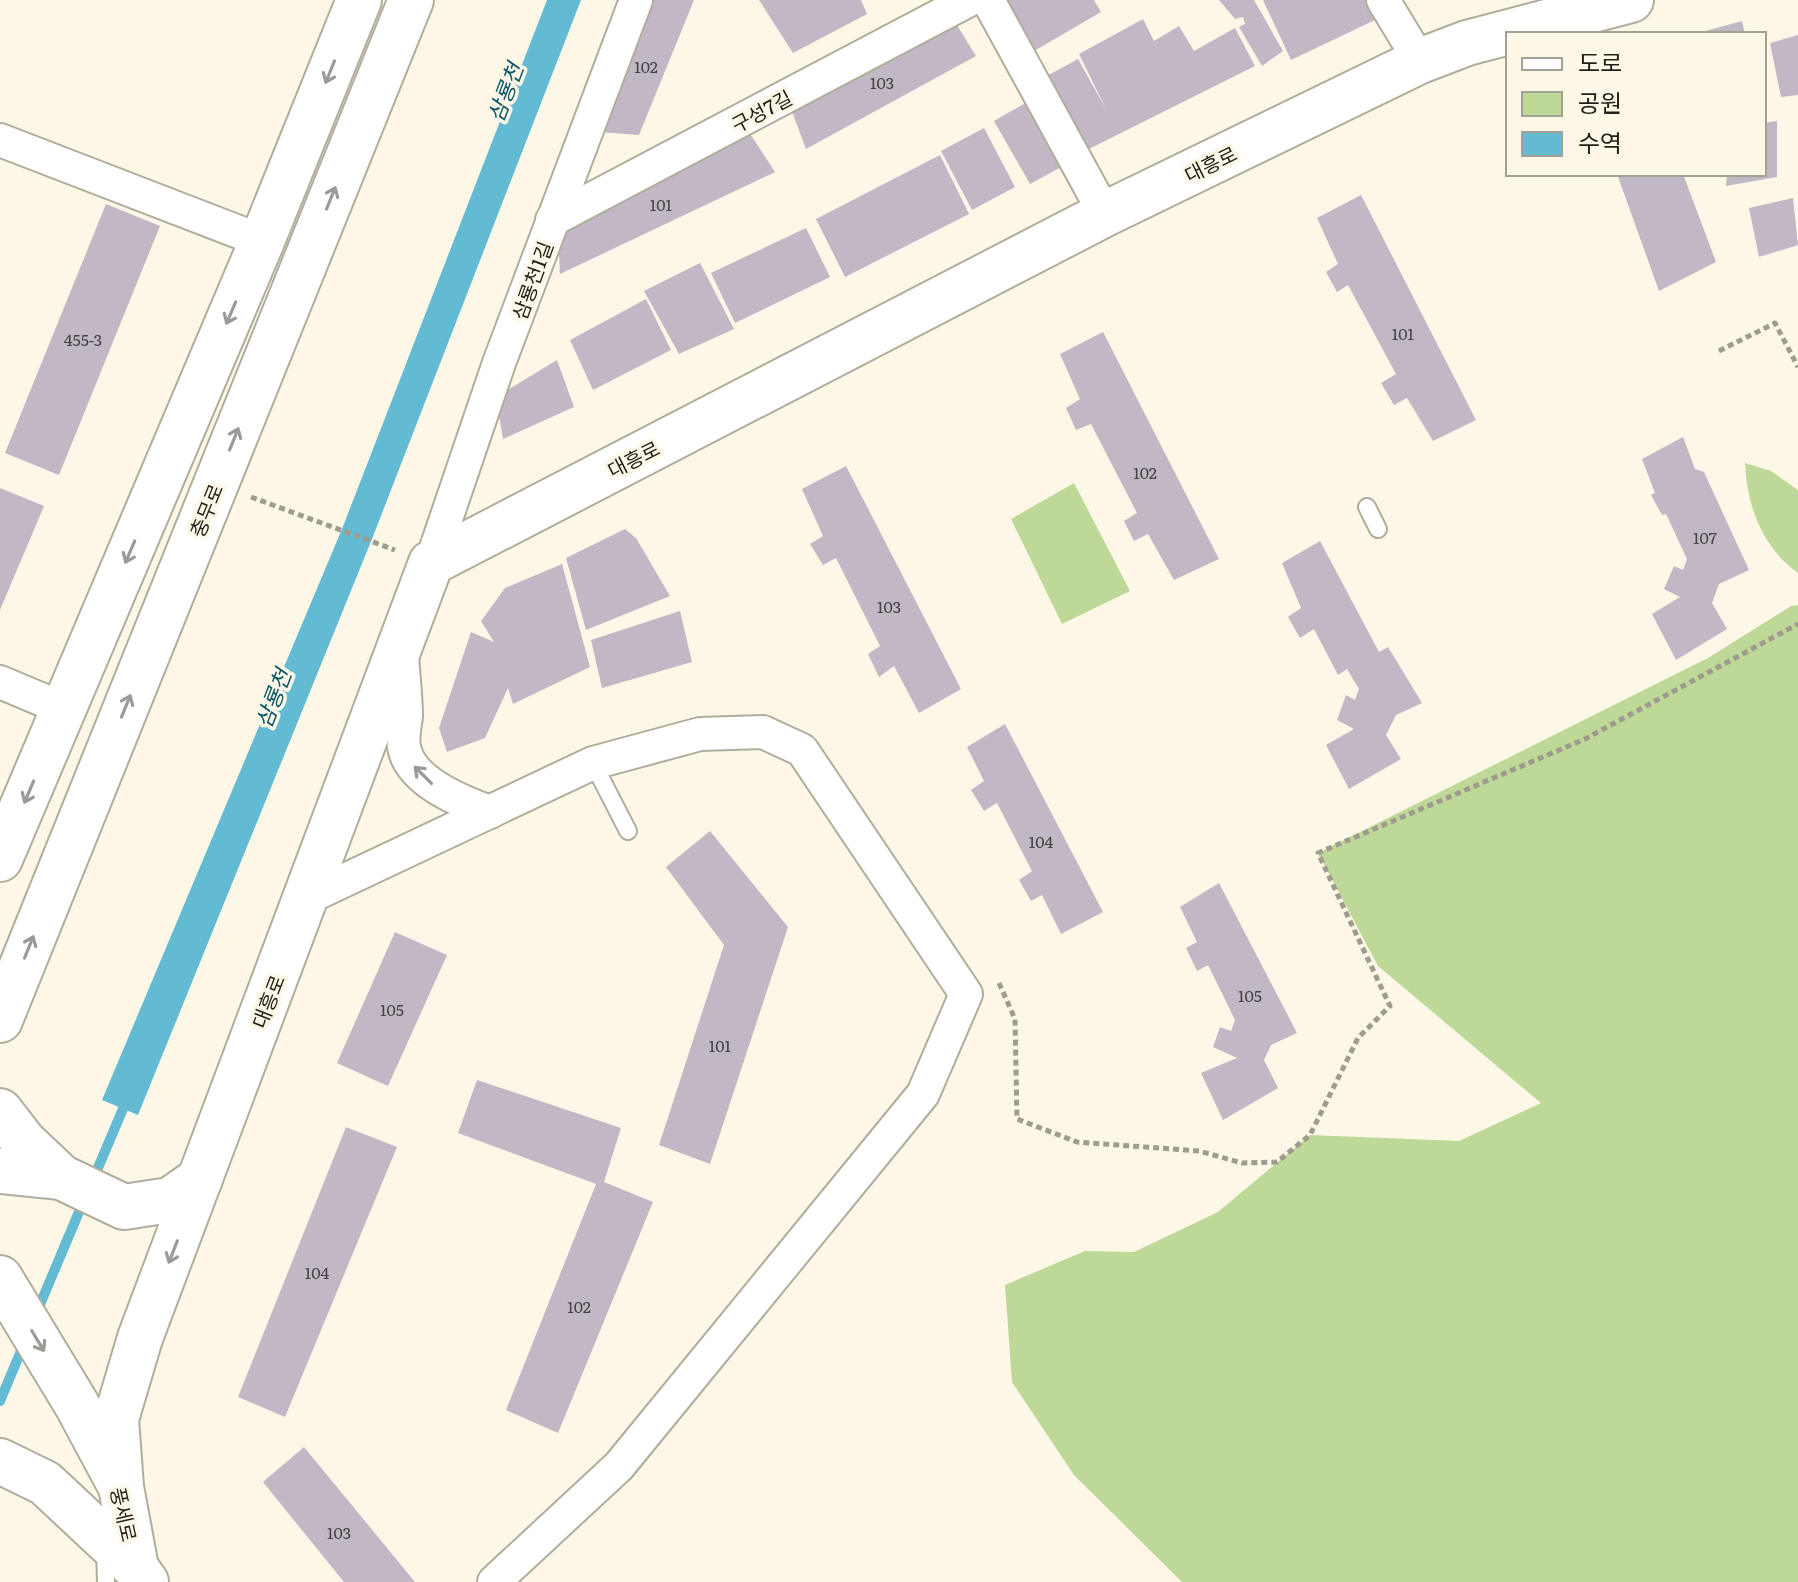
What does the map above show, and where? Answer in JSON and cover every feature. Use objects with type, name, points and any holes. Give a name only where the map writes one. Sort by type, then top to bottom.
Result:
[{"type":"street","points":[[0,859],[262,241],[359,0]]},
{"type":"street","name":"충무로","points":[[0,1020],[411,0]]},
{"type":"street","name":"삼룡천1길","points":[[431,563],[552,220],[636,0]]},
{"type":"street","name":"구성7길","points":[[552,220],[969,0]]},
{"type":"street","points":[[988,0],[1105,214]]},
{"type":"street","points":[[1383,0],[1420,61]]},
{"type":"street","name":"대흥로","points":[[1509,32],[1631,0]]},
{"type":"street","name":"대흥로","points":[[121,1487],[116,1419],[140,1338],[431,563],[1105,214],[1420,61],[1467,43],[1506,33]]},
{"type":"street","points":[[0,140],[262,241]]},
{"type":"street","points":[[401,642],[406,714],[404,748],[415,769],[435,787],[490,812]]},
{"type":"street","points":[[0,682],[64,709]]},
{"type":"street","points":[[305,899],[593,763],[700,734],[763,732],[802,750],[966,994],[923,1094],[619,1466],[494,1582]]},
{"type":"street","points":[[7,1119],[24,1142],[61,1177],[124,1207],[170,1200],[200,1179]]},
{"type":"street","points":[[0,1171],[61,1177]]},
{"type":"street","name":"풍세로","points":[[0,1278],[77,1405],[121,1487],[129,1577]]},
{"type":"street","points":[[0,1461],[45,1483],[105,1539],[129,1577]]},
{"type":"lane","points":[[1367,507],[1378,529]]},
{"type":"lane","points":[[593,763],[628,831]]},
{"type":"path","points":[[1719,351],[1775,323],[1798,367]]},
{"type":"path","points":[[250,496],[431,563]]},
{"type":"path","points":[[966,994],[998,981],[1015,1019],[1017,1119],[1077,1142],[1199,1151],[1242,1163],[1277,1162],[1310,1135],[1358,1038],[1390,1006],[1318,853],[1585,739],[1798,624]]},
{"type":"green space","points":[[1745,463],[1771,471],[1798,490],[1798,573],[1775,551],[1759,524],[1749,495]]},
{"type":"green space","points":[[1074,483],[1130,591],[1062,624],[1011,519]]},
{"type":"green space","points":[[1798,605],[1798,1582],[1182,1582],[1074,1475],[1012,1382],[1005,1285],[1085,1251],[1134,1252],[1218,1212],[1310,1135],[1459,1141],[1541,1103],[1378,966],[1318,853],[1708,658],[1791,606]]},
{"type":"water","points":[[547,0],[581,0],[372,539],[138,1115],[102,1100],[342,529]]},
{"type":"building","points":[[649,0],[694,0],[639,135],[599,132]]},
{"type":"building","points":[[759,0],[861,0],[867,14],[793,53]]},
{"type":"building","points":[[997,0],[1094,0],[1101,12],[1029,54]]},
{"type":"building","points":[[1219,0],[1254,0],[1283,51],[1262,66],[1239,27],[1245,24],[1243,17],[1235,19]]},
{"type":"building","points":[[1263,0],[1365,0],[1375,20],[1291,60]]},
{"type":"building","points":[[952,17],[976,56],[806,149],[791,109]]},
{"type":"building","points":[[1143,19],[1154,41],[1179,26],[1194,51],[1235,28],[1255,66],[1083,152],[1043,78],[1078,59],[1106,109],[1079,54]]},
{"type":"building","points":[[1742,21],[1745,32],[1702,32]]},
{"type":"building","points":[[1798,35],[1798,95],[1781,97],[1770,43]]},
{"type":"building","points":[[1029,101],[1065,165],[1030,184],[994,121]]},
{"type":"building","points":[[1777,121],[1777,177],[1726,186],[1727,176],[1766,176],[1766,123]]},
{"type":"building","points":[[984,128],[1015,187],[972,210],[941,151]]},
{"type":"building","points":[[747,129],[775,172],[560,274],[558,235]]},
{"type":"building","points":[[940,155],[969,214],[845,277],[816,219]]},
{"type":"building","points":[[1618,176],[1684,176],[1716,262],[1659,291]]},
{"type":"building","points":[[1361,195],[1476,420],[1433,441],[1407,398],[1394,405],[1381,383],[1396,374],[1348,285],[1337,292],[1326,272],[1338,264],[1317,218]]},
{"type":"building","points":[[1793,198],[1798,245],[1759,257],[1749,208]]},
{"type":"building","points":[[106,204],[160,226],[59,475],[5,453]]},
{"type":"building","points":[[806,228],[830,277],[735,323],[711,273]]},
{"type":"building","points":[[700,263],[734,329],[679,354],[644,291]]},
{"type":"building","points":[[646,299],[671,350],[593,390],[570,340]]},
{"type":"building","points":[[1103,332],[1219,559],[1174,580],[1148,534],[1134,541],[1124,521],[1137,513],[1091,424],[1076,430],[1066,408],[1080,399],[1060,354]]},
{"type":"building","points":[[557,360],[574,407],[503,439],[496,397]]},
{"type":"building","points":[[1683,437],[1695,469],[1704,472],[1749,570],[1719,584],[1712,603],[1727,629],[1676,660],[1652,614],[1680,597],[1664,589],[1674,566],[1683,570],[1687,559],[1666,514],[1662,515],[1651,495],[1655,493],[1642,459]]},
{"type":"building","points":[[846,466],[961,689],[919,713],[894,666],[879,677],[868,654],[880,646],[836,558],[823,565],[810,544],[823,536],[802,489]]},
{"type":"building","points":[[0,488],[44,506],[0,610]]},
{"type":"building","points":[[625,529],[636,538],[670,596],[586,630],[566,558]]},
{"type":"building","points":[[1320,541],[1379,652],[1388,647],[1422,703],[1396,715],[1386,735],[1401,759],[1349,789],[1326,745],[1354,729],[1337,720],[1346,695],[1355,700],[1359,689],[1347,669],[1338,675],[1314,629],[1300,638],[1288,617],[1301,608],[1282,563]]},
{"type":"building","points":[[562,564],[590,667],[513,704],[508,688],[485,738],[447,752],[439,728],[471,632],[494,642],[481,621],[505,588]]},
{"type":"building","points":[[680,611],[692,662],[602,688],[591,640]]},
{"type":"building","points":[[1005,724],[1103,912],[1061,934],[1042,895],[1031,901],[1019,880],[1032,871],[997,803],[984,811],[971,790],[984,781],[967,747]]},
{"type":"building","points":[[710,831],[788,927],[710,1164],[659,1145],[724,945],[666,867]]},
{"type":"building","points":[[1219,883],[1297,1033],[1271,1045],[1264,1060],[1278,1088],[1223,1120],[1201,1073],[1237,1058],[1213,1047],[1220,1027],[1231,1031],[1235,1020],[1208,965],[1197,971],[1186,948],[1197,942],[1180,907]]},
{"type":"building","points":[[395,932],[447,955],[388,1086],[337,1063]]},
{"type":"building","points":[[477,1080],[621,1128],[604,1182],[653,1202],[558,1433],[506,1410],[596,1184],[458,1133]]},
{"type":"building","points":[[346,1127],[397,1147],[285,1417],[238,1397]]},
{"type":"building","points":[[304,1447],[415,1582],[344,1582],[263,1482]]},
{"type":"waterway","name":"삼룡천","points":[[92,1182],[128,1097]]},
{"type":"waterway","name":"삼룡천","points":[[36,1314],[84,1200]]},
{"type":"waterway","name":"삼룡천","points":[[0,1401],[24,1344]]}]
